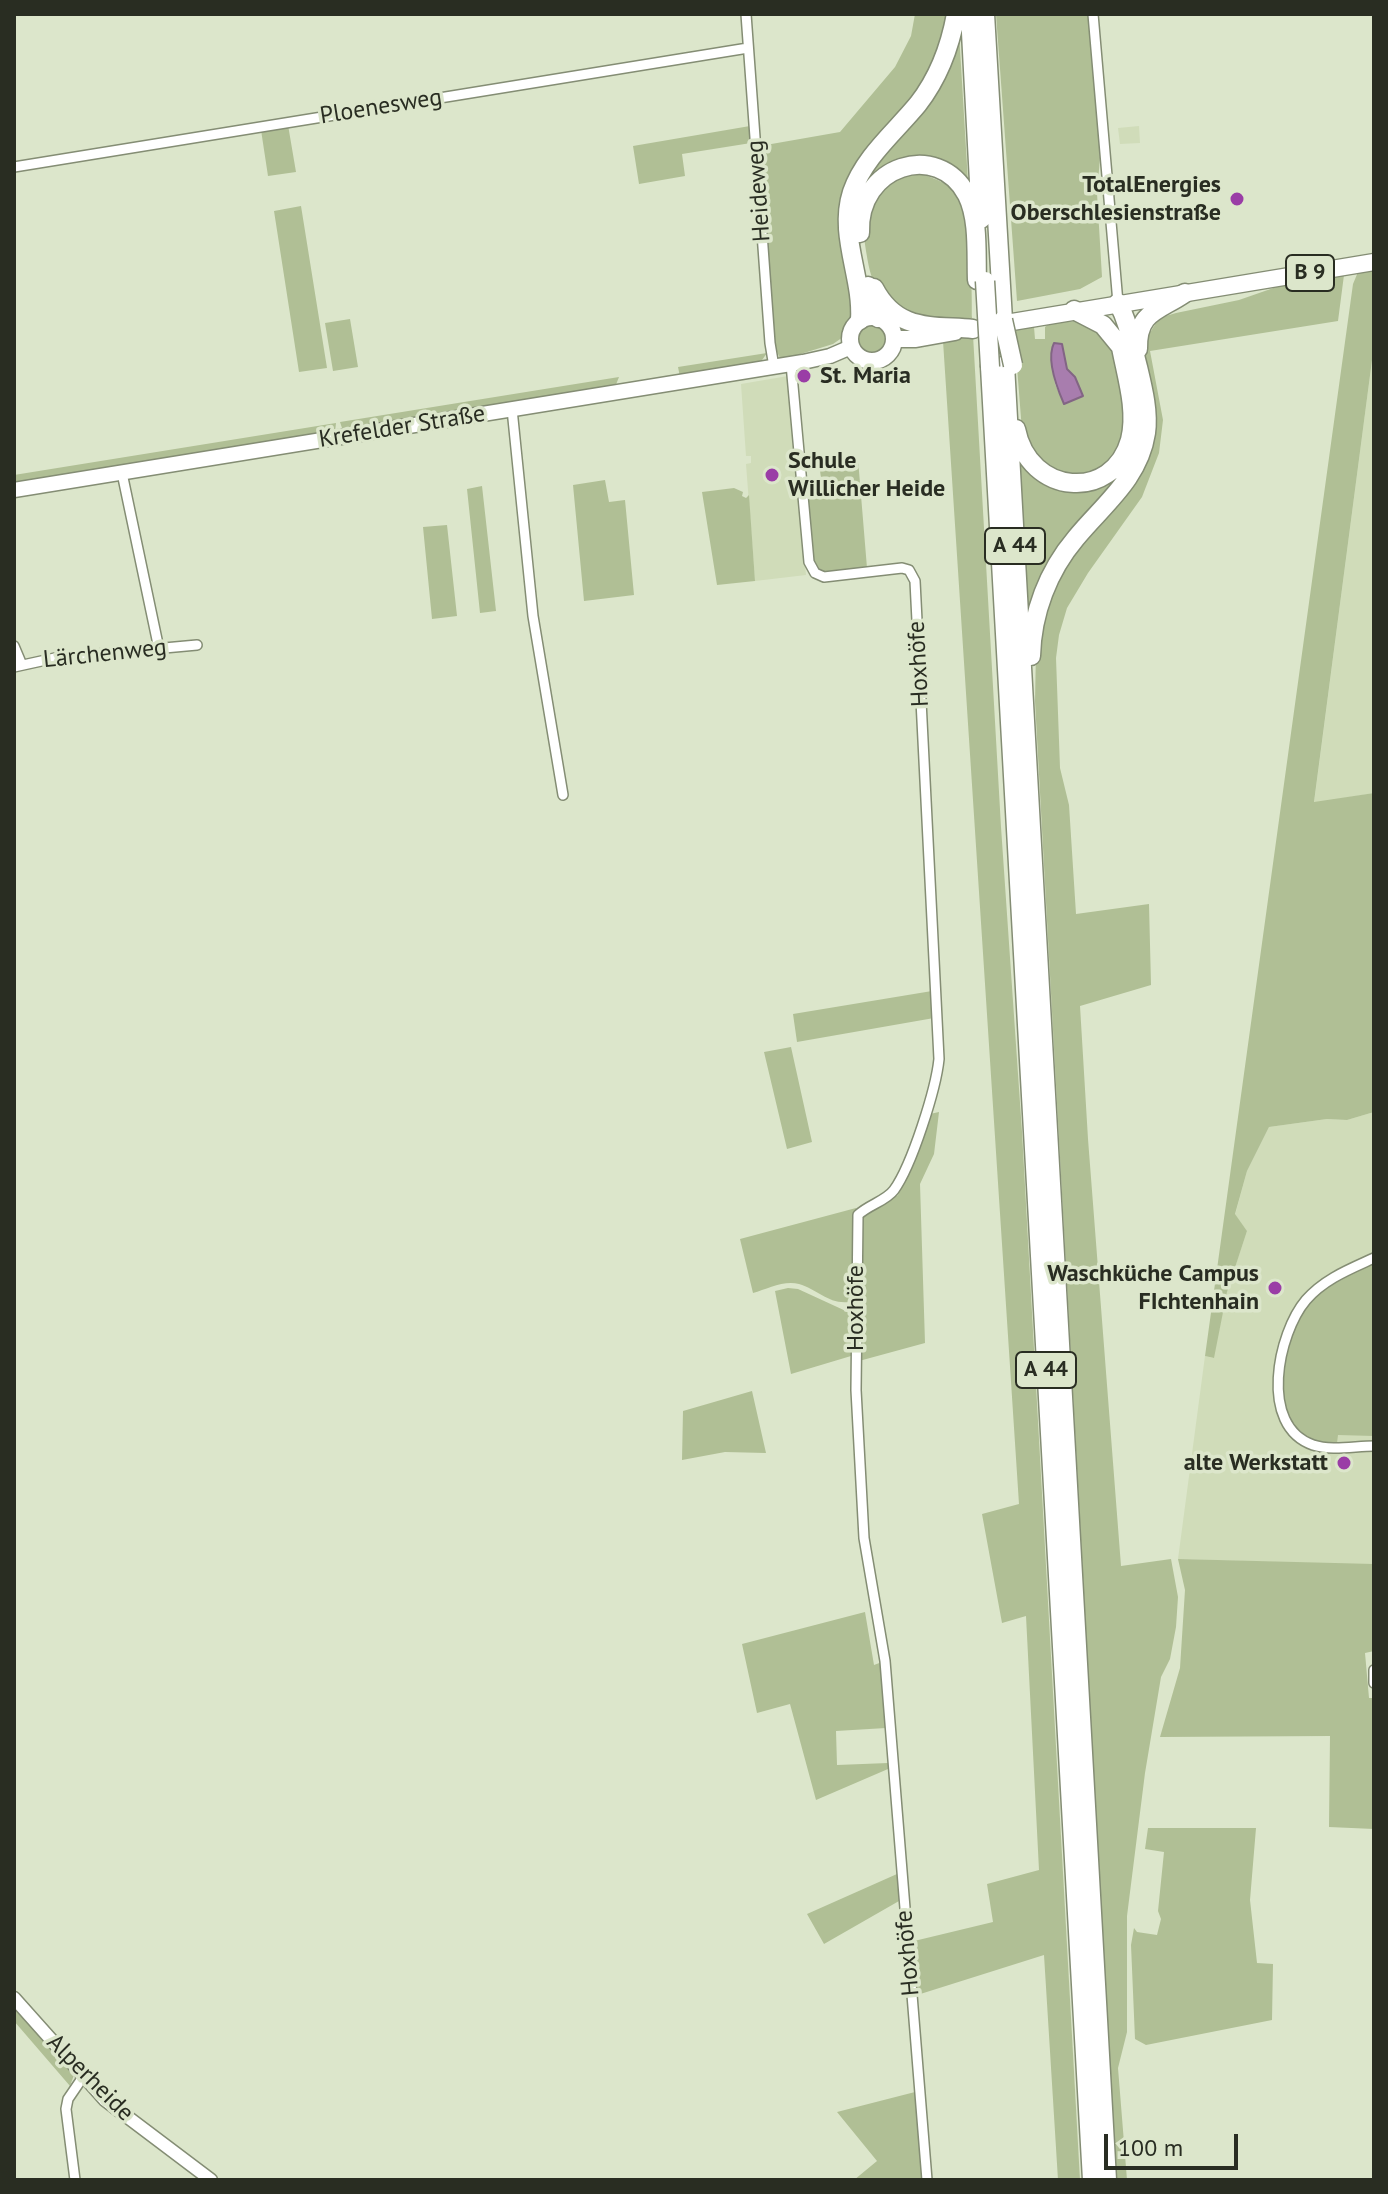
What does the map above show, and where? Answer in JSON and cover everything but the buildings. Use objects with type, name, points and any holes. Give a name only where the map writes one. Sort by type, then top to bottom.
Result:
[{"type":"highway","points":[[869,319],[859,297],[848,231],[852,193],[872,156],[917,105],[934,79],[946,55],[956,14]]},
{"type":"highway","name":"A 44","points":[[970,14],[987,281],[998,366],[1025,726],[1107,2180]]},
{"type":"highway","name":"A 44","points":[[985,14],[987,281],[1003,320],[995,453],[1092,2180]]},
{"type":"highway","points":[[869,319],[871,304],[860,217],[871,188],[897,169],[929,167],[952,179],[968,198],[987,281]]},
{"type":"highway","points":[[863,255],[874,290],[894,314],[921,326],[973,329]]},
{"type":"highway","points":[[1025,726],[1032,636],[1047,585],[1069,546],[1128,479],[1143,448],[1146,415],[1138,341],[1142,323],[1154,311],[1185,293]]},
{"type":"highway","points":[[998,366],[1026,457],[1036,469],[1051,478],[1068,482],[1088,481],[1114,467],[1130,440],[1132,412],[1116,320],[1118,303]]},
{"type":"highway","points":[[1118,303],[1126,319],[1140,375]]},
{"type":"highway","points":[[1074,310],[1103,325],[1121,347]]},
{"type":"main road","name":"B 9","points":[[894,339],[916,339],[1074,310],[1374,262]]},
{"type":"main road","points":[[869,319],[891,328],[894,339],[886,356],[873,361],[860,357],[851,347],[851,334],[869,319]]},
{"type":"main road","name":"Krefelder Straße","points":[[14,490],[774,367],[823,358],[851,347]]},
{"type":"street","name":"Heideweg","points":[[746,14],[774,367]]},
{"type":"street","points":[[1093,14],[1118,303]]},
{"type":"street","name":"Ploenesweg","points":[[14,167],[748,48]]},
{"type":"street","name":"Hoxhöfe","points":[[791,364],[809,562],[815,573],[824,577],[902,568],[909,570],[915,581],[939,1059],[936,1081],[904,1172],[892,1193],[858,1215],[855,1328],[864,1538],[885,1661],[927,2180]]},
{"type":"street","points":[[512,409],[533,616],[563,795]]},
{"type":"street","points":[[122,473],[159,649]]},
{"type":"street","name":"Lärchenweg","points":[[18,666],[55,658],[197,645]]},
{"type":"street","points":[[14,646],[18,666]]},
{"type":"street","points":[[1374,1258],[1333,1277],[1306,1299],[1289,1326],[1278,1398],[1283,1421],[1294,1434],[1310,1444],[1324,1447],[1374,1446]]},
{"type":"street","points":[[1374,1670],[1374,1683]]},
{"type":"street","name":"Alperheide","points":[[14,1998],[83,2077],[120,2112],[211,2180]]},
{"type":"street","points":[[75,2180],[66,2109],[68,2099],[83,2077]]},
{"type":"shaded area","points":[[915,14],[950,14],[938,52],[919,89],[870,146],[845,261],[854,320],[846,335],[833,344],[781,360],[774,346],[760,146],[840,132],[895,67],[911,36]]},
{"type":"shaded area","points":[[996,14],[1089,14],[1100,158],[1097,193],[1102,277],[1080,289],[1017,301]]},
{"type":"shaded area","points":[[959,32],[969,199],[967,191],[910,165],[852,220],[849,207]]},
{"type":"shaded area","points":[[288,125],[296,172],[268,176],[261,130]]},
{"type":"shaded area","points":[[750,126],[751,143],[682,154],[685,176],[639,184],[633,146]]},
{"type":"shaded area","points":[[1139,126],[1140,143],[1120,144],[1118,128]]},
{"type":"shaded area","points":[[922,174],[951,189],[963,206],[970,255],[972,318],[958,321],[914,320],[880,291],[871,275],[865,222],[874,198],[893,181]]},
{"type":"shaded area","points":[[301,206],[327,368],[299,372],[274,211]]},
{"type":"shaded area","points":[[1374,267],[1374,345],[1314,802],[1374,793],[1374,1112],[1347,1120],[1327,1119],[1269,1127],[1247,1171],[1235,1214],[1247,1231],[1227,1292],[1214,1358],[1205,1356],[1353,284],[1358,272]]},
{"type":"shaded area","points":[[1344,275],[1338,321],[1150,351],[1163,420],[1159,453],[1142,497],[1067,608],[1056,658],[1060,768],[1069,805],[1076,914],[1149,904],[1151,985],[1080,1006],[1121,1566],[1171,1559],[1178,1597],[1170,1659],[1161,1677],[1145,1773],[1127,1916],[1127,2032],[1118,2068],[1127,2180],[1116,2180],[1035,701],[1036,651],[1043,614],[1067,560],[1119,500],[1146,324],[1151,331],[1159,318],[1176,313],[1239,300],[1285,284]]},
{"type":"shaded area","points":[[350,319],[358,367],[333,371],[325,323]]},
{"type":"shaded area","points":[[1086,321],[1112,340],[1127,414],[1118,454],[1094,473],[1060,476],[1035,459],[1022,431],[1014,328],[1034,327],[1035,339],[1045,339],[1045,327],[1050,322]],"holes":[[[1062,344],[1067,369],[1083,396],[1064,404],[1055,384],[1053,364]]]},
{"type":"shaded area","points":[[871,324],[882,328],[886,339],[882,350],[871,354],[860,350],[856,339],[860,328]]},
{"type":"shaded area","points":[[973,335],[1022,1132],[1080,2180],[1058,2180],[1044,1955],[914,1996],[910,1942],[993,1922],[987,1884],[1039,1870],[1026,1616],[1002,1623],[982,1514],[1019,1504],[943,341]]},
{"type":"shaded area","points":[[1054,343],[1062,344],[1067,369],[1075,377],[1083,396],[1064,404],[1052,365]]},
{"type":"shaded area","points":[[1374,345],[1374,793],[1314,803]]},
{"type":"shaded area","points":[[767,353],[760,363],[680,377],[678,367]]},
{"type":"shaded area","name":"Schule Willicher Heide","points":[[788,376],[806,575],[755,581],[746,464],[751,463],[751,456],[746,456],[741,384]]},
{"type":"shaded area","points":[[619,377],[615,387],[343,431],[340,422]]},
{"type":"shaded area","points":[[336,423],[335,432],[14,485],[14,475]]},
{"type":"shaded area","points":[[1138,438],[1106,501],[1029,628],[1019,452],[1029,467],[1088,484]]},
{"type":"shaded area","points":[[858,459],[867,568],[823,573],[817,569],[812,558],[805,480],[821,478],[819,463]]},
{"type":"shaded area","points":[[605,480],[609,502],[625,500],[634,595],[584,601],[573,485]]},
{"type":"shaded area","points":[[482,486],[496,611],[480,613],[467,489]]},
{"type":"shaded area","points":[[734,488],[743,492],[742,496],[746,498],[749,495],[755,581],[717,585],[702,492]]},
{"type":"shaded area","points":[[447,525],[457,616],[432,619],[423,527]]},
{"type":"shaded area","points":[[932,991],[934,1018],[797,1042],[793,1014]]},
{"type":"shaded area","points":[[791,1047],[812,1142],[787,1149],[764,1052]]},
{"type":"shaded area","points":[[939,1112],[934,1154],[920,1184],[925,1343],[859,1361],[862,1213],[898,1195],[930,1114]]},
{"type":"shaded area","points":[[1374,1112],[1374,1565],[1178,1559],[1205,1356],[1213,1358],[1227,1291],[1247,1231],[1235,1215],[1247,1171],[1269,1127],[1327,1119],[1347,1120]]},
{"type":"shaded area","points":[[856,1208],[854,1301],[832,1300],[793,1283],[753,1293],[740,1239]]},
{"type":"shaded area","points":[[1374,1263],[1374,1436],[1338,1435],[1337,1443],[1310,1439],[1293,1425],[1286,1410],[1283,1371],[1293,1332],[1301,1314],[1316,1294],[1339,1278]]},
{"type":"shaded area","points":[[798,1289],[853,1317],[851,1356],[791,1374],[775,1291]]},
{"type":"shaded area","points":[[752,1391],[766,1453],[725,1452],[682,1460],[683,1411]]},
{"type":"shaded area","points":[[1178,1559],[1374,1564],[1374,1651],[1365,1653],[1369,1698],[1374,1698],[1374,1829],[1329,1827],[1330,1736],[1160,1737],[1180,1668],[1185,1590]]},
{"type":"shaded area","points":[[865,1612],[874,1665],[882,1662],[886,1728],[836,1731],[837,1765],[888,1763],[888,1769],[816,1800],[790,1704],[757,1713],[742,1644]]},
{"type":"shaded area","points":[[1148,1828],[1256,1828],[1250,1900],[1257,1963],[1273,1964],[1272,2020],[1146,2045],[1135,2039],[1131,1945],[1134,1928],[1137,1932],[1157,1935],[1161,1919],[1158,1911],[1164,1852],[1145,1849]]},
{"type":"shaded area","points":[[897,1874],[899,1901],[824,1944],[807,1914]]},
{"type":"shaded area","points":[[14,2004],[74,2075],[70,2086],[14,2021]]},
{"type":"shaded area","points":[[915,2092],[923,2180],[854,2180],[877,2161],[837,2112]]},
{"type":"place","name":"TotalEnergies Oberschlesienstraße","points":[[1237,199]]},
{"type":"place","name":"St. Maria","points":[[804,376]]},
{"type":"place","name":"Schule Willicher Heide","points":[[772,475]]},
{"type":"place","name":"Waschküche Campus FIchtenhain","points":[[1275,1288]]},
{"type":"place","name":"alte Werkstatt","points":[[1344,1463]]}]
